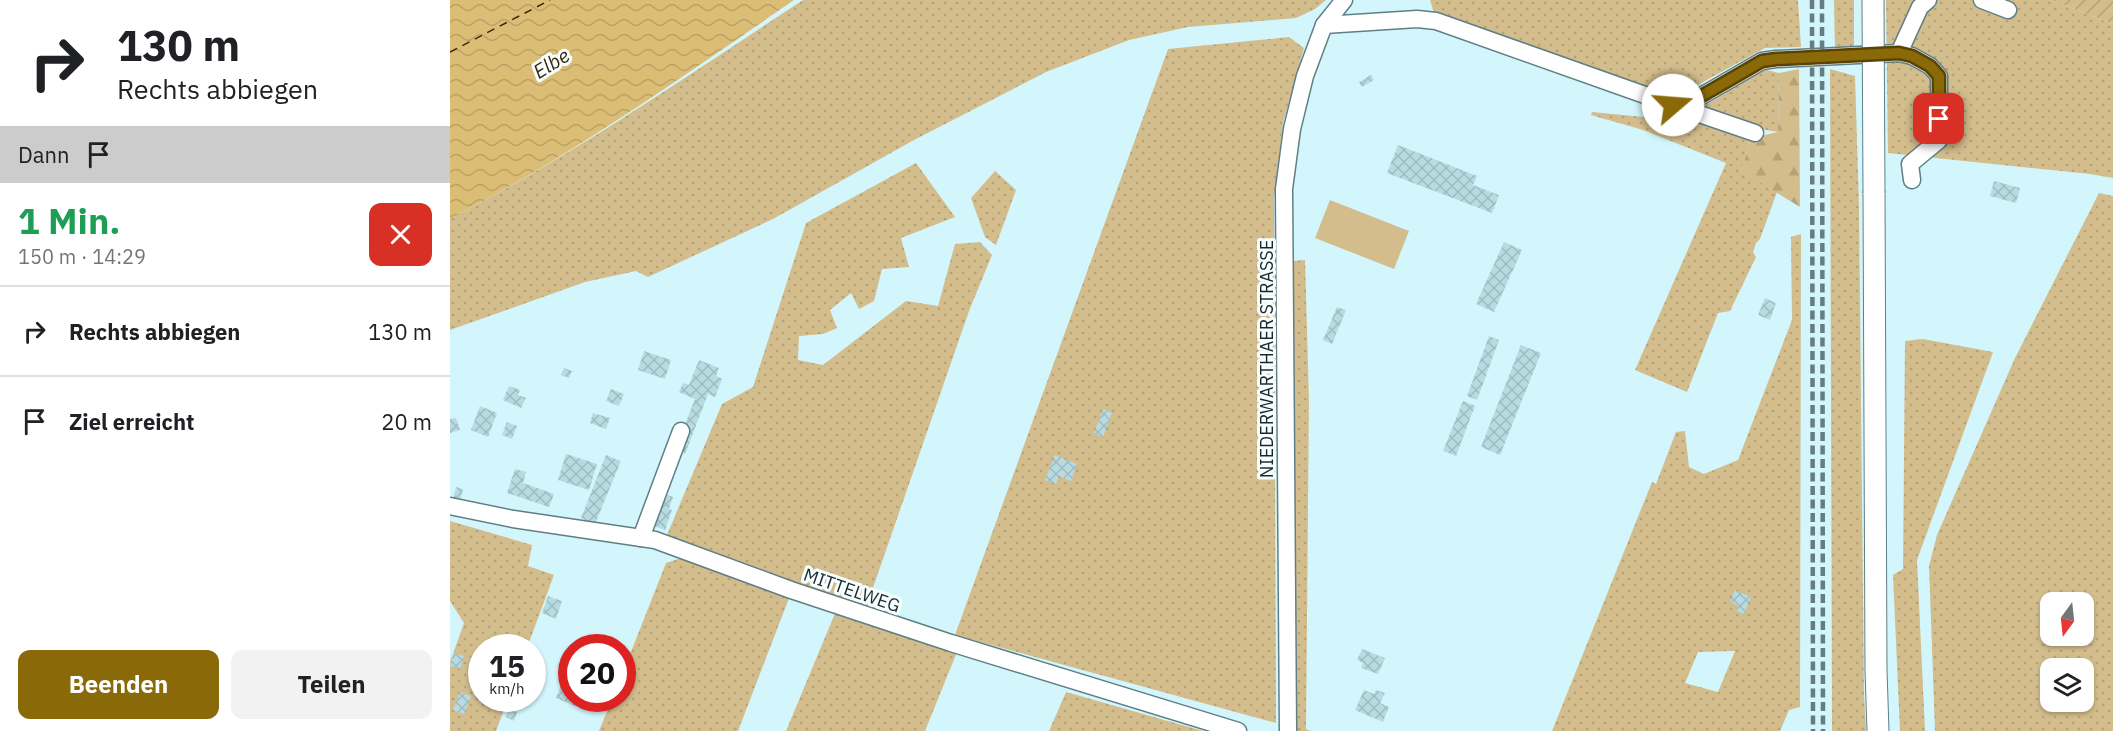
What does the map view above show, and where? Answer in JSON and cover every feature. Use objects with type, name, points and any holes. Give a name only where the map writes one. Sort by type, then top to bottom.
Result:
[{"type":"main road","points":[[1873,0],[1878,731]]},
{"type":"street","name":"NIEDERWARTHAER STRASSE","points":[[1288,731],[1284,189],[1295,112],[1315,47],[1324,26],[1344,0]]},
{"type":"street","points":[[1899,53],[1920,7],[1929,0]]},
{"type":"street","points":[[1982,0],[2008,10]]},
{"type":"street","points":[[1324,26],[1417,19],[1436,21],[1755,133]]},
{"type":"street","points":[[1673,105],[1698,98],[1762,61],[1899,53],[1912,56],[1930,66],[1939,76],[1939,140],[1910,164],[1912,180]]},
{"type":"street","points":[[641,538],[681,431]]},
{"type":"street","name":"MITTELWEG","points":[[450,506],[513,519],[655,540],[791,590],[951,644],[1238,731]]},
{"type":"green space","points":[[803,0],[1326,0],[1315,9],[1296,18],[1188,27],[1129,40],[1046,72],[914,140],[773,219],[648,277],[636,271],[585,282],[450,330],[450,219],[585,142]]},
{"type":"green space","points":[[1430,0],[1798,0],[1801,47],[1765,48],[1683,93],[1669,95],[1434,13]]},
{"type":"green space","points":[[1834,0],[1854,0],[1854,50],[1835,50]]},
{"type":"green space","points":[[1886,0],[2052,0],[2113,24],[2113,178],[1888,153]]},
{"type":"green space","points":[[2052,0],[2113,0],[2113,24]]},
{"type":"green space","points":[[1289,37],[1304,48],[1283,123],[1274,198],[1276,723],[955,635],[1168,49]]},
{"type":"green space","points":[[1763,69],[1779,73],[1778,132],[1754,128],[1696,109],[1712,102]]},
{"type":"green space","points":[[1799,69],[1800,207],[1741,171],[1751,138],[1778,132],[1779,73]]},
{"type":"green space","points":[[1830,69],[1855,76],[1866,731],[1832,731]]},
{"type":"green space","points":[[1592,112],[1644,117],[1679,128],[1684,115],[1751,138],[1741,171],[1777,192],[1753,252],[1756,257],[1730,311],[1718,313],[1687,392],[1635,370],[1726,163],[1643,130],[1591,115]]},
{"type":"green space","points":[[916,163],[955,217],[901,238],[909,267],[882,269],[874,301],[859,309],[851,293],[830,310],[837,328],[823,334],[799,336],[798,360],[823,365],[906,301],[938,306],[955,244],[980,242],[992,255],[969,311],[866,608],[667,535],[722,404],[753,387],[806,223]]},
{"type":"green space","points":[[995,171],[1016,190],[996,245],[985,237],[971,198]]},
{"type":"green space","points":[[2099,193],[2113,196],[2113,731],[1935,731],[1929,566],[1937,535],[2015,358]]},
{"type":"green space","points":[[1330,200],[1409,231],[1394,269],[1315,238]]},
{"type":"green space","points":[[1801,234],[1800,707],[1789,710],[1780,731],[1552,731],[1652,482],[1656,484],[1676,432],[1685,431],[1689,467],[1704,474],[1738,460],[1792,320],[1791,237]],"holes":[[[1735,651],[1718,692],[1685,683],[1698,652]]]},
{"type":"green space","points":[[1305,260],[1309,400],[1306,729],[1310,731],[1297,731],[1293,261]]},
{"type":"green space","points":[[1923,339],[1993,352],[1917,560],[1925,731],[1900,731],[1893,575],[1903,569],[1905,341]]},
{"type":"green space","points":[[450,521],[532,545],[528,566],[554,575],[532,634],[468,634],[468,712],[503,712],[496,731],[450,731],[450,662],[464,623],[450,601]]},
{"type":"green space","points":[[687,556],[791,593],[738,731],[599,731],[607,712],[636,712],[636,639],[666,563]]},
{"type":"green space","points":[[836,611],[957,652],[925,731],[786,731]]},
{"type":"green space","points":[[1066,692],[1203,731],[1049,731]]},
{"type":"water","name":"Elbe","points":[[450,0],[794,0],[668,87],[582,142],[495,195],[450,219]]},
{"type":"building","points":[[1371,75],[1374,80],[1362,87],[1359,82]]},
{"type":"building","points":[[1398,145],[1477,176],[1473,185],[1499,195],[1492,213],[1387,173]]},
{"type":"building","points":[[1994,181],[2020,188],[2016,203],[1990,196]]},
{"type":"building","points":[[1504,242],[1522,250],[1494,312],[1476,304]]},
{"type":"building","points":[[1765,298],[1776,303],[1770,320],[1758,315]]},
{"type":"building","points":[[1337,307],[1346,310],[1332,344],[1323,340]]},
{"type":"building","points":[[1489,336],[1499,340],[1477,400],[1467,396]]},
{"type":"building","points":[[1521,345],[1541,353],[1500,455],[1481,447]]},
{"type":"building","points":[[644,351],[671,360],[665,379],[638,370]]},
{"type":"building","points":[[699,360],[719,368],[716,376],[722,379],[715,397],[708,394],[685,454],[675,450],[695,399],[679,392],[683,383],[689,385]]},
{"type":"building","points":[[564,368],[572,371],[569,378],[561,375]]},
{"type":"building","points":[[509,386],[520,390],[518,395],[526,398],[521,408],[503,400]]},
{"type":"building","points":[[611,389],[624,394],[619,406],[606,401]]},
{"type":"building","points":[[1463,401],[1475,406],[1456,456],[1443,451]]},
{"type":"building","points":[[480,406],[497,413],[488,437],[471,430]]},
{"type":"building","points":[[1103,409],[1112,413],[1103,437],[1094,433]]},
{"type":"building","points":[[593,413],[610,418],[606,429],[590,423]]},
{"type":"building","points":[[456,418],[460,430],[450,433],[450,419]]},
{"type":"building","points":[[507,422],[517,426],[512,439],[502,435]]},
{"type":"building","points":[[566,454],[597,464],[589,490],[558,480]]},
{"type":"building","points":[[606,455],[621,461],[595,524],[581,518]]},
{"type":"building","points":[[1055,455],[1077,464],[1071,481],[1059,476],[1056,484],[1045,480]]},
{"type":"building","points":[[515,469],[526,472],[523,483],[554,494],[549,507],[507,493]]},
{"type":"building","points":[[456,487],[463,489],[459,505],[452,503]]},
{"type":"building","points":[[660,492],[673,497],[669,509],[672,510],[665,530],[648,524]]},
{"type":"building","points":[[1735,590],[1751,597],[1744,614],[1736,611],[1739,606],[1730,602]]},
{"type":"building","points":[[548,596],[562,601],[556,619],[542,613]]},
{"type":"building","points":[[1362,649],[1385,658],[1378,674],[1361,668],[1363,663],[1357,660]]},
{"type":"building","points":[[453,653],[464,656],[460,669],[450,666]]},
{"type":"building","points":[[1364,690],[1374,694],[1376,690],[1385,693],[1380,703],[1389,707],[1383,722],[1355,710]]},
{"type":"building","points":[[460,692],[468,695],[468,704],[464,714],[453,710]]},
{"type":"building","points":[[508,712],[517,712],[514,721],[506,717]]},
{"type":"ferry route","points":[[450,52],[550,0]]},
{"type":"railway","points":[[1812,0],[1813,731]]},
{"type":"railway","points":[[1822,0],[1823,731]]},
{"type":"route","points":[[1673,105],[1698,98],[1741,71],[1762,61],[1899,53],[1912,56],[1930,66],[1939,76],[1939,119]]}]
